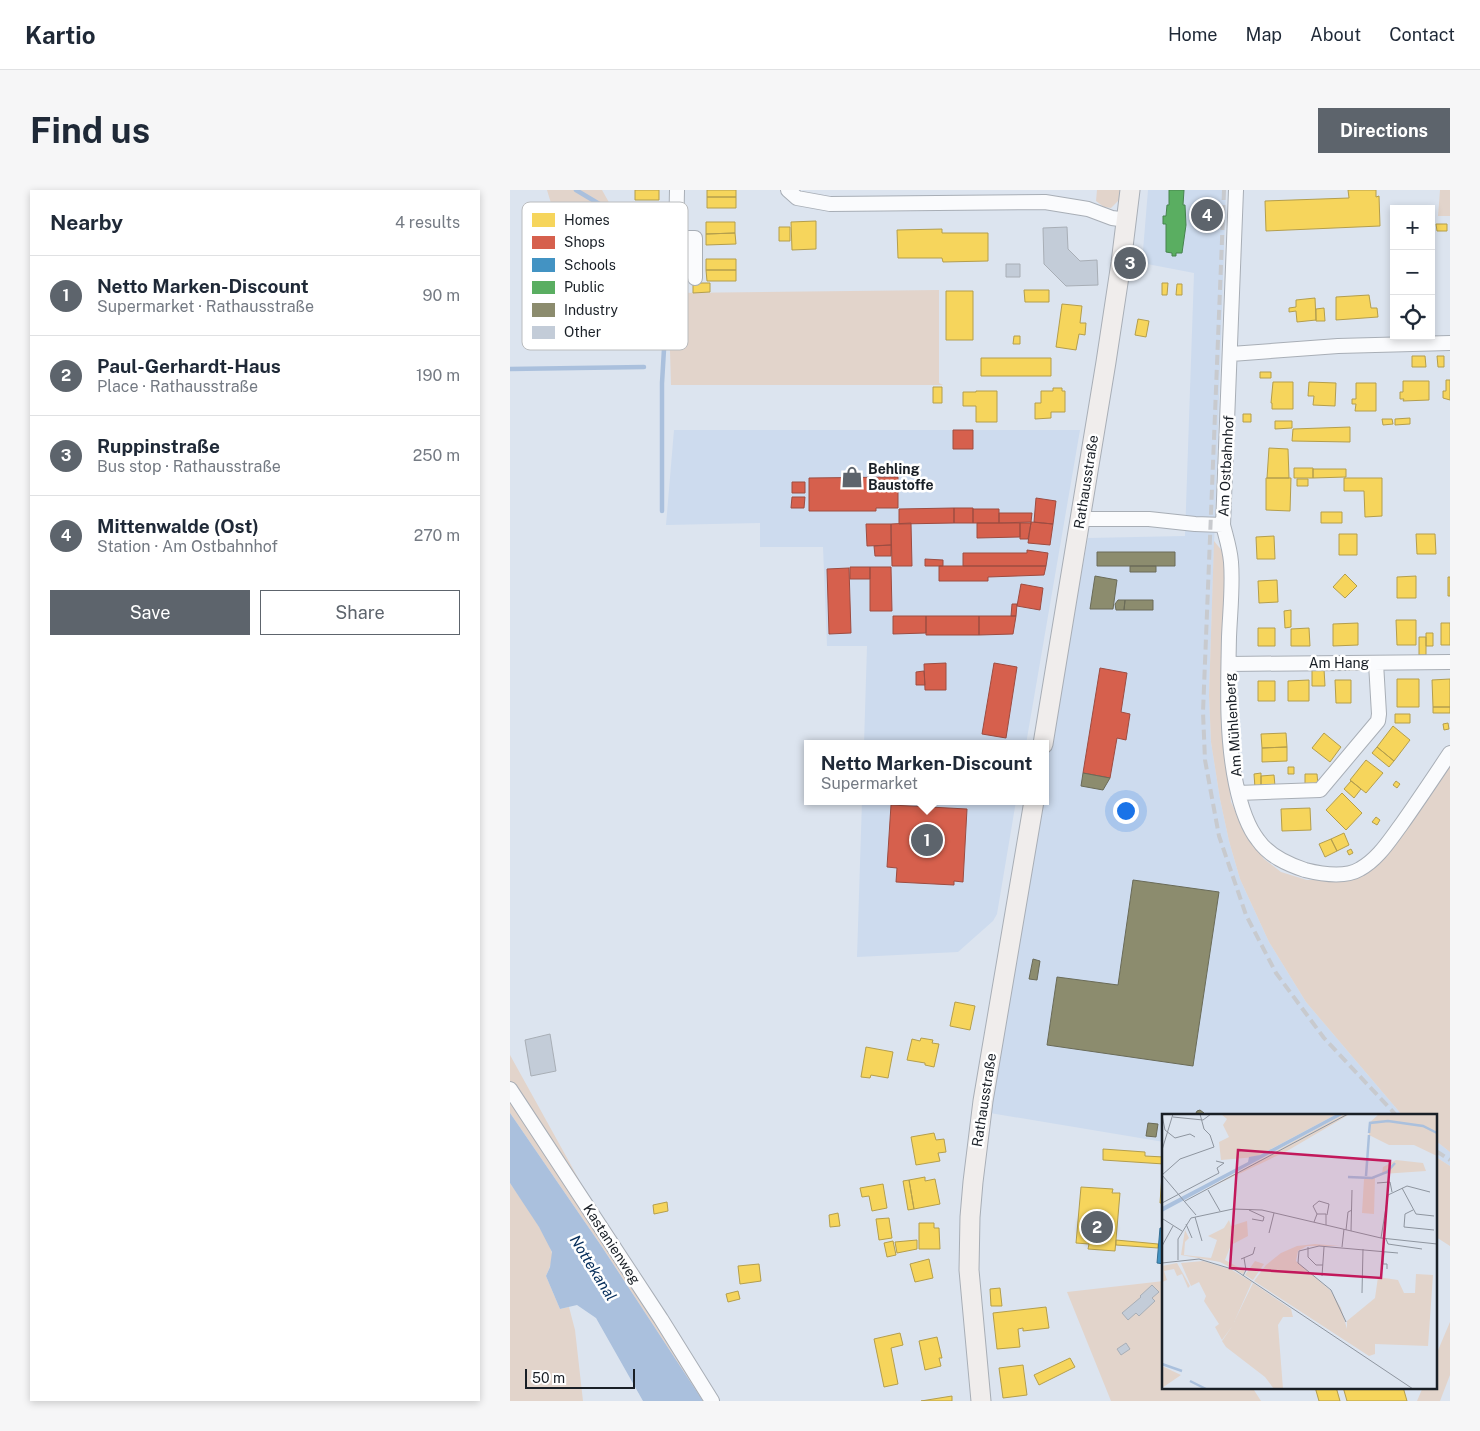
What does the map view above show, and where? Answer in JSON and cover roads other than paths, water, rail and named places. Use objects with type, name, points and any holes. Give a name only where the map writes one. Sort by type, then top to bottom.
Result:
[{"type":"main road","name":"Rathausstraße","points":[[1044,740],[1103,380],[1130,190]]},
{"type":"main road","name":"Rathausstraße","points":[[981,1401],[969,1270],[973,1182],[983,1101],[1033,805]]},
{"type":"street","points":[[788,190],[797,198],[830,204],[1045,202],[1088,209],[1112,218],[1127,220]]},
{"type":"street","name":"Am Ostbahnhof","points":[[1080,519],[1149,519],[1223,525],[1236,190]]},
{"type":"street","points":[[688,238],[695,238],[695,278]]},
{"type":"street","points":[[1231,354],[1338,346],[1450,343]]},
{"type":"street","name":"Am Mühlenberg","points":[[1223,525],[1231,561],[1228,706],[1231,748],[1238,793],[1257,840],[1265,848],[1290,865],[1326,874],[1345,874],[1359,870],[1373,860],[1390,840],[1450,753]]},
{"type":"street","name":"Am Hang","points":[[1229,664],[1450,662]]},
{"type":"street","points":[[1238,793],[1320,790],[1378,722],[1376,663]]},
{"type":"street","name":"Kastanienweg","points":[[510,1089],[661,1319],[712,1401]]},
{"type":"water","name":"Nottekanal","points":[[510,1113],[602,1247],[703,1401],[643,1401],[596,1318],[577,1305],[560,1309],[546,1276],[550,1267],[552,1252],[539,1227],[510,1183]]},
{"type":"waterway","points":[[576,190],[596,202]]},
{"type":"waterway","points":[[662,511],[662,383],[664,350]]},
{"type":"waterway","points":[[510,369],[644,367]]},
{"type":"railway","points":[[1224,190],[1203,712],[1205,760],[1219,836],[1246,915],[1276,973],[1324,1038],[1395,1114]]},
{"type":"railway","points":[[1438,1152],[1450,1160]]},
{"type":"place","name":"Mittenwalde (Ost)","points":[[1207,215]]},
{"type":"place","name":"Ruppinstraße","points":[[1130,263]]},
{"type":"place","name":"Behling Baustoffe","points":[[852,477]]},
{"type":"place","name":"Netto Marken-Discount","points":[[927,840]]},
{"type":"place","name":"Paul-Gerhardt-Haus","points":[[1097,1227]]}]
